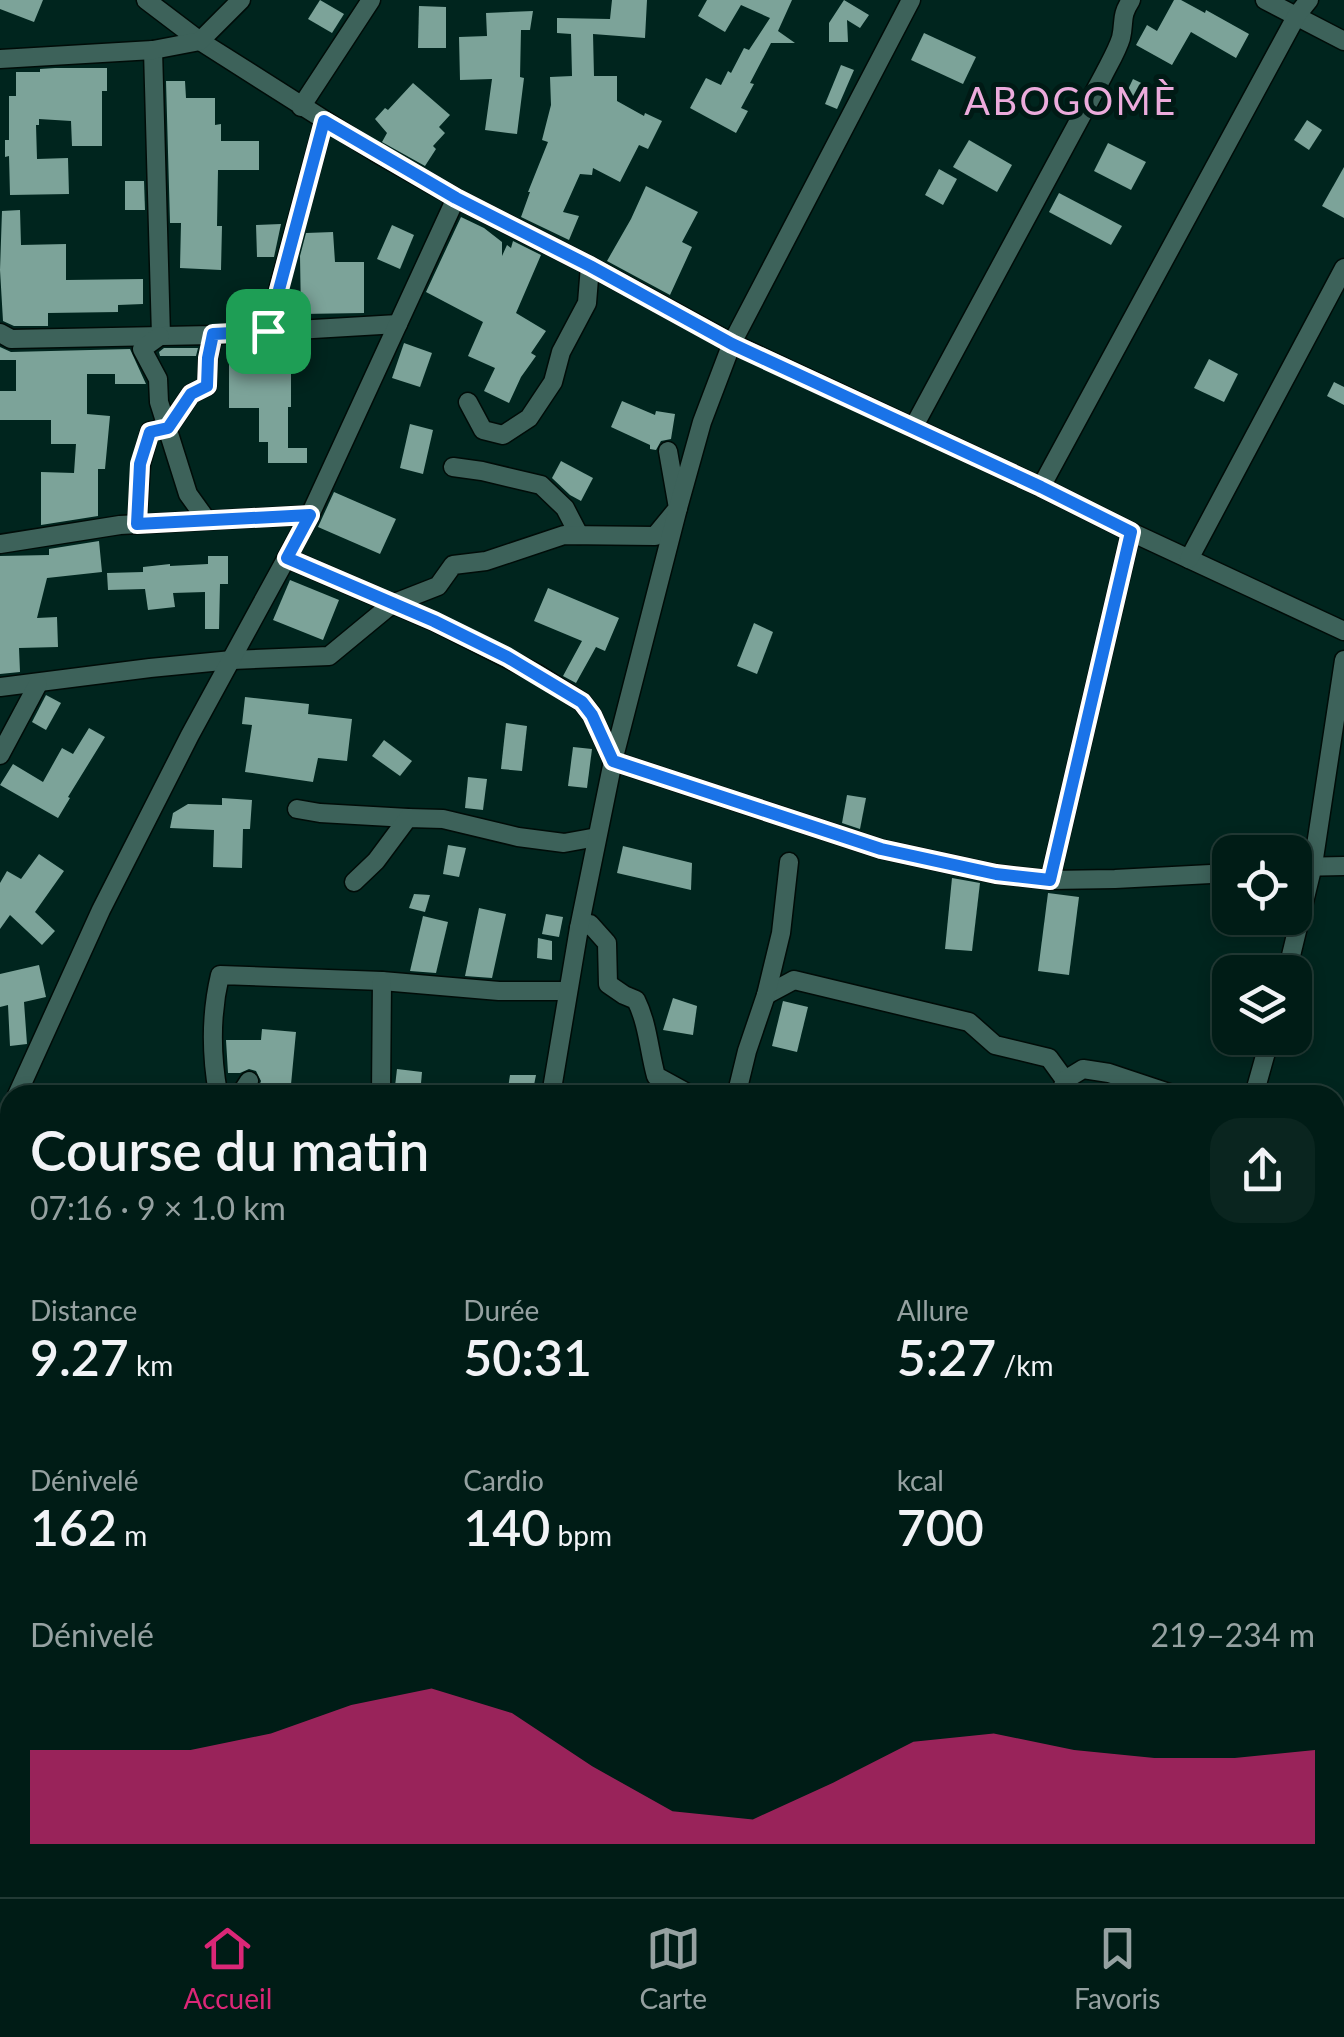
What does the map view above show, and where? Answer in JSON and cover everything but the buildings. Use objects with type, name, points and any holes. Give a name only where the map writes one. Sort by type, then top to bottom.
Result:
[{"type":"street","points":[[146,0],[200,42],[324,121],[456,198],[732,344],[1344,631]]},
{"type":"street","points":[[0,59],[153,50],[200,42],[241,0]]},
{"type":"street","points":[[301,107],[371,0]]},
{"type":"street","points":[[553,1085],[613,761],[702,422],[732,344],[911,0]]},
{"type":"street","points":[[912,428],[1103,76],[1119,44],[1123,12],[1131,0]]},
{"type":"street","points":[[1265,0],[1344,41]]},
{"type":"street","points":[[1041,487],[1296,16],[1309,0]]},
{"type":"street","points":[[153,50],[160,336]]},
{"type":"street","points":[[268,331],[324,121]]},
{"type":"street","points":[[22,1085],[101,910],[190,735],[310,515],[456,198]]},
{"type":"street","points":[[468,402],[482,430],[503,434],[529,418],[553,382],[561,352],[587,303],[590,266]]},
{"type":"street","points":[[1189,559],[1344,268]]},
{"type":"street","points":[[0,333],[11,339],[160,336],[398,324]]},
{"type":"street","points":[[137,524],[140,464],[150,432],[168,428],[191,394],[207,386],[213,334]]},
{"type":"street","points":[[160,336],[142,349],[158,379],[160,402],[188,494],[206,519]]},
{"type":"street","points":[[0,688],[232,660],[329,656],[392,604],[438,586],[452,565],[486,562],[564,535],[655,536],[678,508],[668,452]]},
{"type":"street","points":[[454,467],[541,485],[566,508],[578,535]]},
{"type":"street","points":[[0,544],[137,524],[310,515]]},
{"type":"street","points":[[1050,880],[1131,532]]},
{"type":"street","points":[[287,558],[507,657],[582,702],[613,761],[881,849],[996,874],[1050,880],[1212,874]]},
{"type":"street","points":[[1310,835],[1344,660]]},
{"type":"street","points":[[0,755],[38,684]]},
{"type":"street","points":[[298,809],[443,819],[518,837],[564,843],[597,837]]},
{"type":"street","points":[[354,882],[376,862],[408,818]]},
{"type":"street","points":[[739,1085],[781,933],[789,862]]},
{"type":"street","points":[[1312,866],[1344,866]]},
{"type":"street","points":[[580,928],[590,924],[607,943],[608,984],[636,1000],[644,1016],[656,1076],[672,1085]]},
{"type":"street","points":[[217,1085],[214,1001],[220,975],[382,981],[499,991],[568,991]]},
{"type":"street","points":[[766,995],[794,980],[969,1022],[995,1045],[1049,1058],[1061,1085]]},
{"type":"street","points":[[380,1085],[382,981]]},
{"type":"street","points":[[1257,1085],[1265,1055]]},
{"type":"street","points":[[1065,1085],[1083,1069],[1144,1085]]},
{"type":"district","name":"ABOGOMÈ","points":[[1071,100]]},
{"type":"route","points":[[324,121],[456,198],[732,344],[1131,532],[1050,880],[996,874],[881,849],[613,761],[582,702],[536,673],[434,621],[287,558],[310,515],[137,524],[140,464],[150,432],[168,428],[191,394],[207,386],[213,334],[268,331],[324,121]]}]
